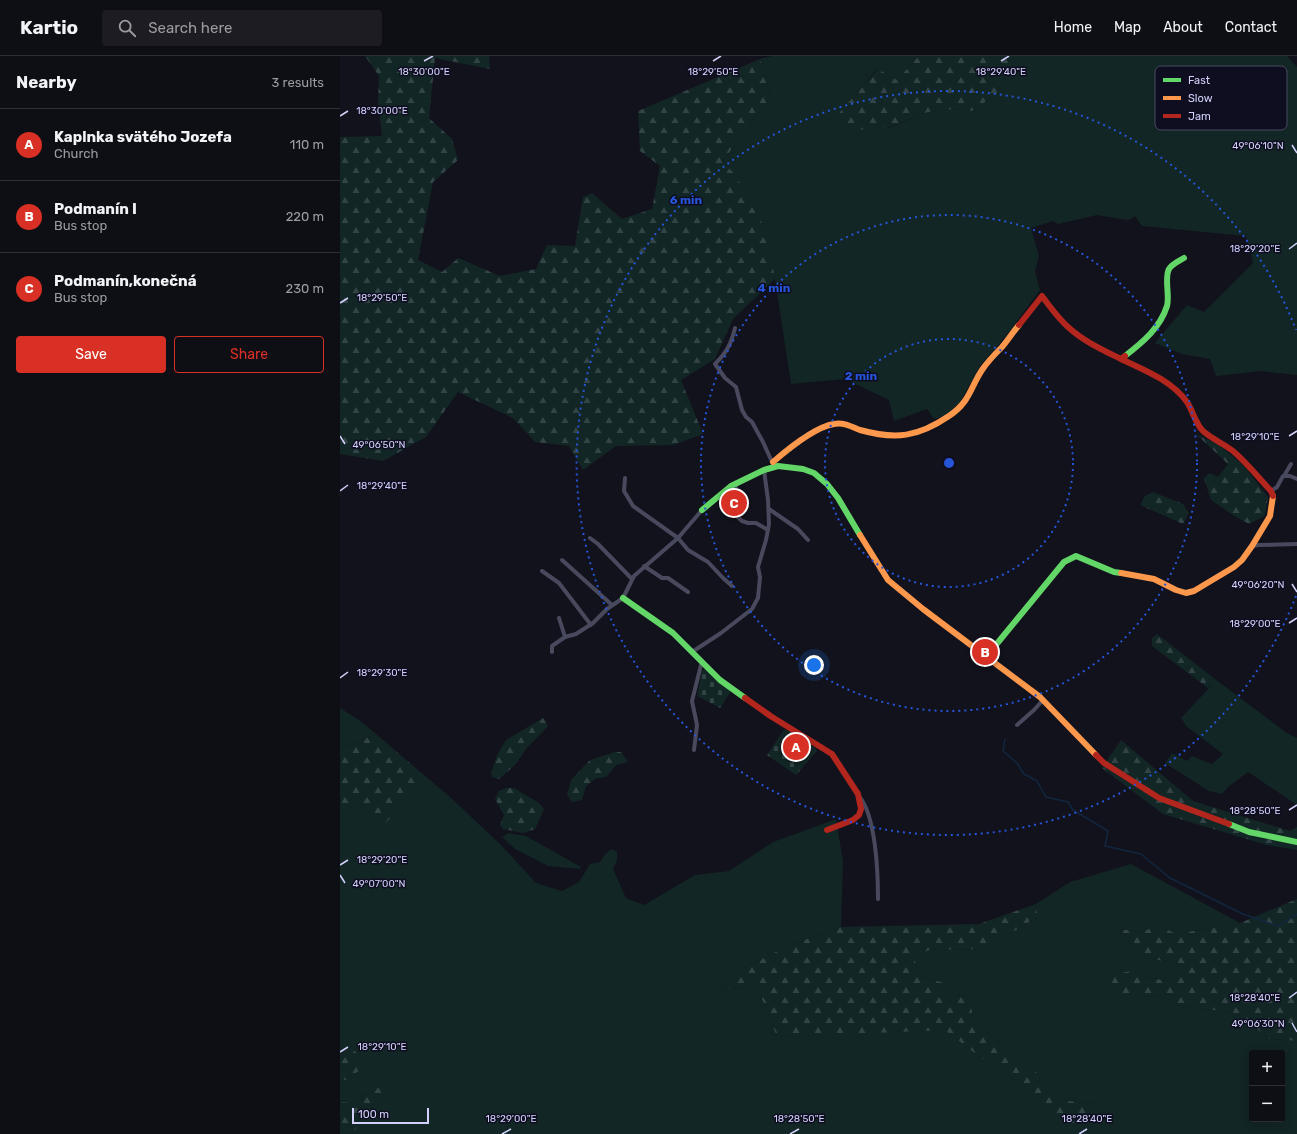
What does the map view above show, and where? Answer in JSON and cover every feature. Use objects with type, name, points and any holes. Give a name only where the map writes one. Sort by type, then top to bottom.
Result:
[{"type":"street","points":[[1121,359],[1146,340],[1156,330],[1167,304],[1168,284],[1166,276],[1169,269],[1184,258]]},
{"type":"street","points":[[552,652],[552,646],[565,636],[576,634],[591,625],[607,609],[623,598],[634,576],[678,538],[702,510],[718,496],[737,482],[764,470],[773,464],[780,455],[811,435],[823,428],[839,423],[878,435],[902,437],[922,431],[949,416],[964,403],[986,364],[1005,343],[1042,296],[1071,331],[1172,386],[1187,402],[1202,430],[1235,454],[1272,491],[1274,497],[1270,516],[1242,560],[1234,567],[1194,591],[1186,593],[1176,590],[1154,579],[1114,572],[1076,556],[1070,558],[1064,562],[986,657]]},
{"type":"street","points":[[735,328],[731,343],[724,355],[714,364],[725,378],[736,387],[742,410],[746,417],[752,422],[773,464]]},
{"type":"street","points":[[773,464],[803,469],[814,473],[823,480],[838,498],[875,561],[888,580],[923,609],[1043,700],[1104,762],[1159,798],[1249,832],[1297,842]]},
{"type":"street","points":[[1272,491],[1277,486],[1291,464]]},
{"type":"street","points":[[692,652],[721,633],[752,609],[758,598],[760,577],[758,567],[768,530],[769,509],[764,470]]},
{"type":"street","points":[[1283,476],[1290,476],[1297,479]]},
{"type":"street","points":[[625,478],[624,491],[633,506],[678,538],[688,550],[708,562],[732,586]]},
{"type":"street","points":[[727,507],[733,499],[737,482]]},
{"type":"street","points":[[718,496],[742,521],[756,523],[768,530]]},
{"type":"street","points":[[769,509],[798,529],[808,540]]},
{"type":"street","points":[[590,538],[598,544],[632,579]]},
{"type":"street","points":[[1252,546],[1297,544]]},
{"type":"street","points":[[562,560],[612,605]]},
{"type":"street","points":[[644,566],[662,578],[668,578],[688,592]]},
{"type":"street","points":[[542,572],[559,583],[591,625]]},
{"type":"street","points":[[623,598],[673,633],[720,680],[772,717],[832,754],[863,801],[870,822],[876,852],[878,899]]},
{"type":"street","points":[[559,618],[565,636]]},
{"type":"street","points":[[694,750],[697,725],[692,701],[702,661]]},
{"type":"street","points":[[1016,725],[1034,710],[1043,700]]},
{"type":"street","points":[[827,830],[853,820],[859,815],[861,809],[858,794]]},
{"type":"green space","points":[[365,56],[489,56],[490,69],[435,58],[429,118],[452,139],[458,160],[433,182],[418,260],[442,272],[458,258],[500,276],[536,269],[547,245],[575,246],[583,197],[592,193],[622,219],[652,209],[660,166],[640,151],[638,111],[760,59],[771,97],[722,162],[735,174],[767,233],[775,279],[733,319],[715,359],[681,380],[703,434],[673,445],[616,446],[583,470],[569,446],[535,442],[513,418],[458,392],[426,437],[383,461],[340,454],[340,137],[382,136],[378,102],[379,76]]},
{"type":"green space","points":[[772,56],[919,56],[897,80],[877,69],[834,120],[889,128],[928,112],[955,109],[972,111],[997,94],[1006,72],[1016,63],[1029,56],[1287,56],[1297,67],[1297,375],[1261,371],[1216,376],[1210,359],[1182,354],[1155,343],[1187,305],[1204,312],[1253,263],[1246,236],[1142,226],[1135,216],[1127,220],[1097,215],[1058,224],[1053,221],[1031,228],[1039,256],[1035,271],[1040,290],[1006,336],[980,366],[960,402],[946,416],[934,419],[927,409],[894,421],[889,400],[845,379],[791,384],[775,279],[722,162],[771,97],[760,59]]},
{"type":"green space","points":[[919,56],[1029,56],[1016,63],[1006,72],[997,94],[972,111],[955,109],[928,112],[888,128],[851,130],[833,120],[878,69],[897,80]]},
{"type":"green space","points":[[1196,434],[1219,445],[1244,466],[1268,497],[1265,516],[1249,524],[1211,500],[1204,478],[1210,473],[1218,477],[1228,464]]},
{"type":"green space","points":[[1153,492],[1183,504],[1189,513],[1183,524],[1140,505],[1145,496]]},
{"type":"green space","points":[[1157,634],[1211,676],[1212,685],[1208,688],[1152,646],[1152,638]]},
{"type":"green space","points":[[705,668],[715,679],[731,691],[720,708],[697,696],[702,671]]},
{"type":"green space","points":[[1211,676],[1287,733],[1297,738],[1297,805],[1248,772],[1228,787],[1222,794],[1209,791],[1165,763],[1172,753],[1187,761],[1192,756],[1212,764],[1223,754],[1186,726],[1181,718],[1212,685]]},
{"type":"green space","points":[[340,708],[359,720],[376,734],[340,749]]},
{"type":"green space","points":[[543,718],[548,726],[525,750],[516,764],[499,779],[492,777],[491,773],[497,755],[506,740]]},
{"type":"green space","points":[[787,729],[814,747],[817,751],[796,775],[767,755],[783,731]]},
{"type":"green space","points":[[376,734],[418,770],[418,783],[382,828],[353,805],[340,817],[340,749]]},
{"type":"green space","points":[[1121,740],[1193,801],[1290,831],[1297,827],[1297,850],[1267,845],[1163,814],[1102,768]]},
{"type":"green space","points":[[615,752],[621,752],[628,762],[616,765],[606,777],[595,779],[586,786],[582,800],[572,802],[567,795],[571,780],[590,760]]},
{"type":"green space","points":[[418,770],[449,796],[501,845],[536,883],[562,891],[579,882],[590,864],[600,862],[605,854],[611,849],[617,852],[617,860],[613,869],[626,898],[644,905],[695,875],[729,871],[773,842],[836,819],[843,861],[841,927],[787,946],[725,978],[721,989],[757,986],[777,1037],[945,1029],[980,1057],[1005,1069],[1031,1100],[1102,1105],[1061,1100],[1036,1072],[1012,1055],[973,1019],[970,998],[945,993],[942,982],[919,977],[914,956],[930,950],[985,949],[1037,917],[1036,904],[1070,882],[1131,864],[1240,923],[1176,934],[1157,924],[1143,932],[1119,929],[1142,957],[1178,964],[1174,982],[1145,977],[1135,970],[1141,997],[1172,994],[1174,1005],[1236,1013],[1270,1039],[1297,1041],[1297,1134],[346,1134],[355,1130],[372,1091],[352,1103],[340,1102],[340,1079],[346,1079],[353,1050],[340,1050],[340,817],[353,805],[418,783]]},
{"type":"green space","points":[[506,788],[514,788],[539,803],[544,809],[535,829],[523,833],[503,829],[500,825],[504,815],[495,799],[499,791]]},
{"type":"green space","points":[[508,833],[526,836],[581,867],[580,869],[548,866],[515,849],[502,837]]},
{"type":"green space","points":[[1297,899],[1297,1041],[1270,1039],[1236,1013],[1174,1005],[1171,994],[1141,997],[1113,995],[1112,975],[1135,970],[1145,977],[1174,982],[1178,964],[1142,957],[1119,929],[1143,932],[1157,924],[1176,934],[1240,923]]},
{"type":"green space","points":[[1036,904],[1037,917],[985,949],[930,950],[914,956],[919,977],[942,982],[945,993],[970,998],[973,1019],[1012,1055],[1036,1072],[1061,1100],[1102,1105],[1076,1124],[1051,1117],[1031,1100],[1005,1069],[980,1057],[945,1030],[777,1037],[757,986],[721,989],[725,978],[787,946],[841,927],[979,924]]},
{"type":"green space","points":[[340,1050],[353,1050],[364,1058],[363,1068],[346,1080],[340,1079]]},
{"type":"green space","points":[[383,1085],[386,1088],[355,1130],[346,1134],[340,1134],[340,1102],[352,1103]]},
{"type":"waterway","points":[[1005,739],[1003,751],[1017,763],[1024,774],[1037,781],[1046,797],[1068,802],[1073,810],[1108,831],[1105,846],[1141,854],[1170,878],[1243,914],[1278,926],[1297,914]]},
{"type":"traffic: fast","points":[[1125,356],[1144,340],[1160,321],[1168,302],[1167,277],[1169,269],[1184,258]]},
{"type":"traffic: fast","points":[[702,510],[731,486],[764,470],[778,466],[803,469],[814,473],[827,484],[838,498],[860,535]]},
{"type":"traffic: fast","points":[[986,657],[1064,562],[1076,556],[1114,572],[1121,573]]},
{"type":"traffic: fast","points":[[623,598],[673,633],[720,680],[745,698]]},
{"type":"traffic: fast","points":[[1229,824],[1249,832],[1297,842]]},
{"type":"traffic: slow","points":[[773,462],[810,434],[834,424],[845,424],[860,430],[896,436],[917,432],[938,423],[956,411],[966,400],[984,367],[1019,325]]},
{"type":"traffic: slow","points":[[1121,573],[1154,579],[1176,590],[1186,593],[1194,591],[1234,567],[1242,560],[1270,516],[1273,496]]},
{"type":"traffic: slow","points":[[860,535],[888,580],[923,609],[1040,697],[1096,755]]},
{"type":"traffic: jam","points":[[1019,325],[1042,296],[1064,324],[1080,337],[1121,359]]},
{"type":"traffic: jam","points":[[1125,356],[1121,359],[1157,376],[1181,394],[1203,431],[1229,448],[1238,456],[1271,491],[1273,496]]},
{"type":"traffic: jam","points":[[745,698],[772,717],[832,754],[858,794],[861,809],[859,815],[853,820],[827,830]]},
{"type":"traffic: jam","points":[[1096,755],[1104,763],[1159,798],[1229,824]]},
{"type":"place","name":"Podmanín,konečná","points":[[734,503]]},
{"type":"place","name":"Podmanín I","points":[[985,652]]},
{"type":"place","name":"Kaplnka svätého Jozefa","points":[[796,747]]}]
